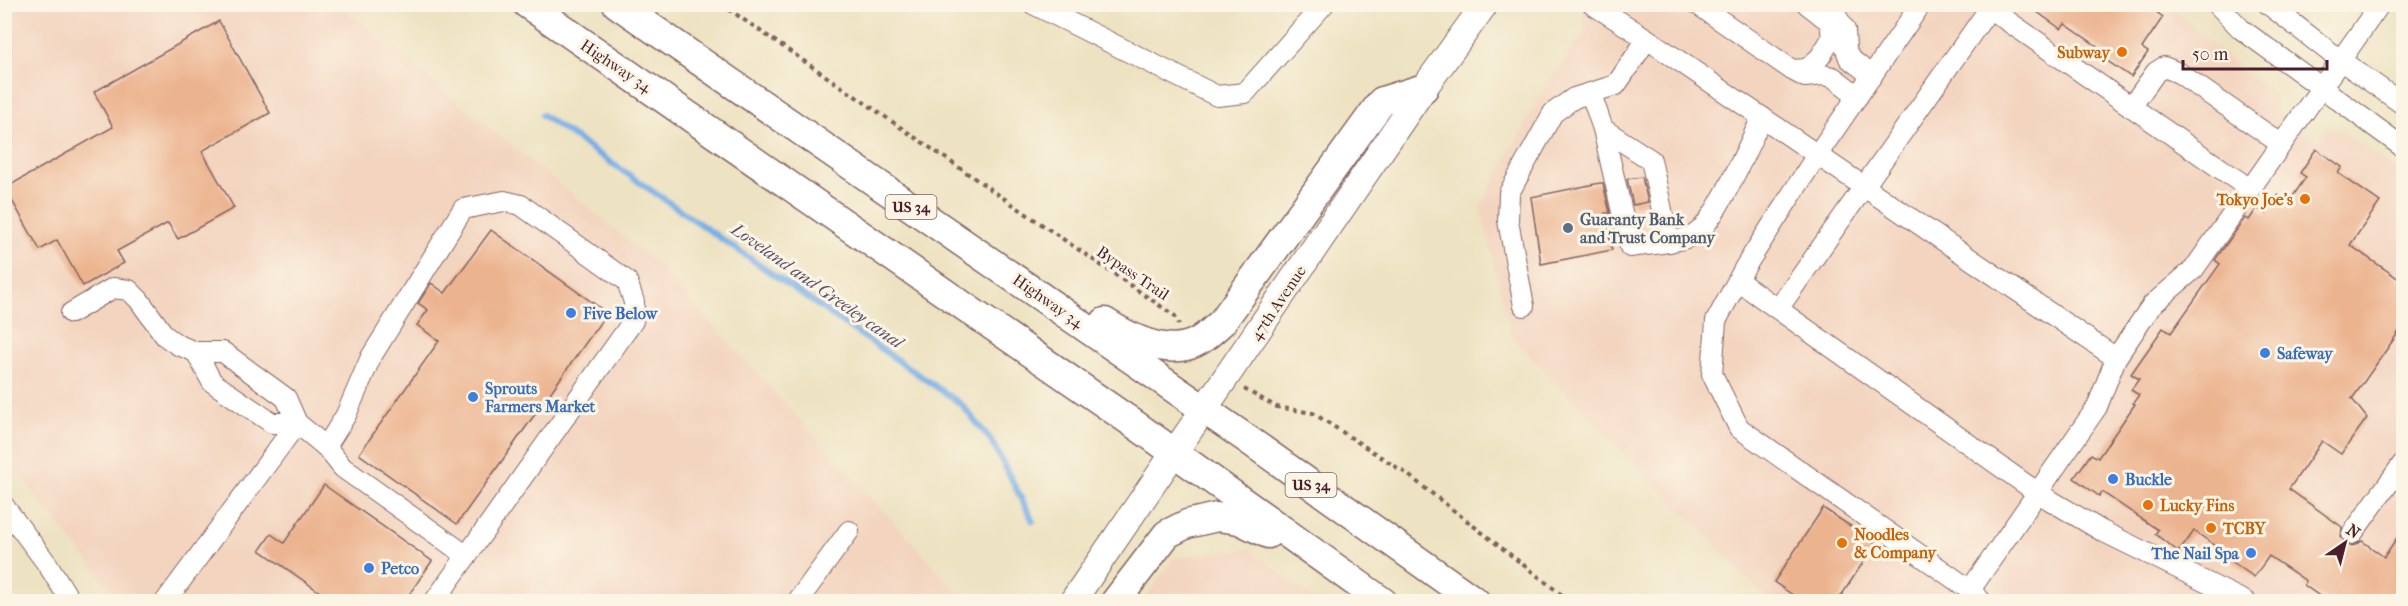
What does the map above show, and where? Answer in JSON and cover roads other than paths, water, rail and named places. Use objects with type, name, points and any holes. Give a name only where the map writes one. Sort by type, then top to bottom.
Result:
[{"type":"highway","name":"Highway 34","points":[[527,4],[1175,453],[1383,602]]},
{"type":"highway","name":"Highway 34","points":[[617,4],[1204,410],[1476,602]]},
{"type":"highway","points":[[882,187],[1115,329],[1138,340],[1154,344],[1186,346],[1209,334],[1222,322],[1382,101],[1424,88]]},
{"type":"highway","points":[[1115,602],[1167,534],[1187,524],[1217,517],[1239,520],[1265,533],[1378,602]]},
{"type":"main road","name":"47th Avenue","points":[[1072,602],[1424,88],[1485,4]]},
{"type":"street","points":[[1033,4],[1217,96],[1245,93],[1324,4]]},
{"type":"street","points":[[1592,4],[2116,358]]},
{"type":"street","points":[[1696,4],[1792,70],[1805,77],[1823,75],[1833,77],[1858,96]]},
{"type":"street","points":[[1792,70],[1807,69],[1820,57],[1832,38],[1830,22],[1807,4]]},
{"type":"street","points":[[1826,4],[1833,9],[1845,30],[1849,58],[1872,76]]},
{"type":"street","points":[[2217,4],[2241,29],[2403,148]]},
{"type":"street","points":[[2268,4],[2403,105]]},
{"type":"street","points":[[1915,7],[1872,76],[1817,155],[1738,281],[1716,321],[1712,374],[1739,428],[1976,596],[2038,493],[2097,407],[2116,358],[2152,305],[2194,269],[2380,4]]},
{"type":"street","points":[[1778,309],[1986,7],[2250,189]]},
{"type":"street","points":[[1524,306],[1508,221],[1509,193],[1553,113],[1574,98],[1616,85],[1647,39]]},
{"type":"street","points":[[2131,107],[2156,72],[2164,67],[2179,73],[2281,144]]},
{"type":"street","points":[[1591,94],[1603,129],[1630,247],[1669,242],[1697,234],[1715,212],[1762,117]]},
{"type":"street","points":[[1603,129],[1651,160],[1669,242]]},
{"type":"street","points":[[326,447],[346,415],[371,357],[463,209],[504,201],[521,205],[627,281],[634,302],[633,321],[434,602]]},
{"type":"street","points":[[1738,281],[2038,493],[2102,531],[2246,602]]},
{"type":"street","points":[[71,313],[113,288],[129,290],[165,336],[196,352],[224,352],[286,398],[297,423],[326,447],[343,468],[466,556]]},
{"type":"street","points":[[196,352],[212,382],[272,423],[297,423]]},
{"type":"street","points":[[165,602],[297,423]]},
{"type":"street","points":[[2352,534],[2403,462]]},
{"type":"street","points":[[4,506],[48,565],[72,602]]},
{"type":"street","points":[[797,602],[849,531]]},
{"type":"waterway","name":"Loveland and Greeley canal","points":[[542,115],[961,404],[991,440],[1033,521]]},
{"type":"place","name":"Subway","points":[[2122,52]]},
{"type":"place","name":"Tokyo Joe's","points":[[2305,199]]},
{"type":"place","name":"Guaranty Bank and Trust Company","points":[[1568,228]]},
{"type":"place","name":"Five Below","points":[[571,313]]},
{"type":"place","name":"Safeway","points":[[2265,353]]},
{"type":"place","name":"Sprouts Farmers Market","points":[[473,397]]},
{"type":"place","name":"Buckle","points":[[2113,479]]},
{"type":"place","name":"Lucky Fins","points":[[2148,505]]},
{"type":"place","name":"TCBY","points":[[2211,528]]},
{"type":"place","name":"Noodles & Company","points":[[1842,543]]},
{"type":"place","name":"The Nail Spa","points":[[2251,553]]},
{"type":"place","name":"Petco","points":[[369,568]]}]
